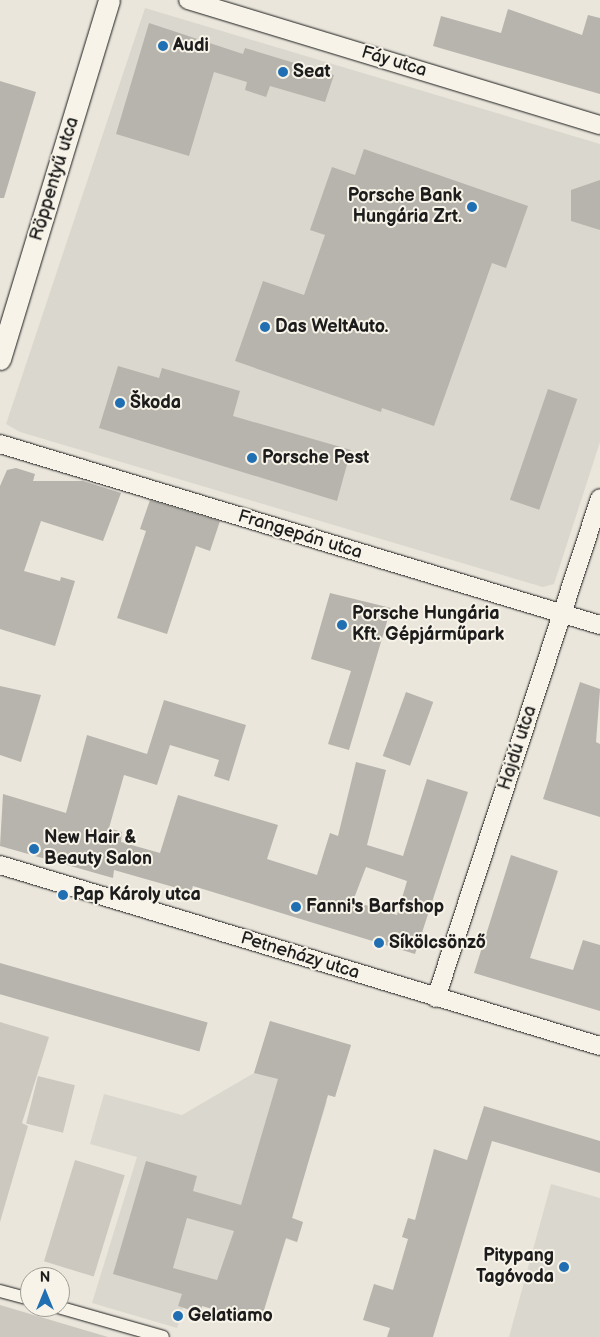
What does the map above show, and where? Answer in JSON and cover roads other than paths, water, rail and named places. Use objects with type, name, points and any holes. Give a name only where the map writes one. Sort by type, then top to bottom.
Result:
[{"type":"street","name":"Röppentyű utca","points":[[0,358],[109,0]]},
{"type":"street","name":"Fáy utca","points":[[188,0],[600,125]]},
{"type":"street","name":"Frangepán utca","points":[[0,444],[600,625]]},
{"type":"street","name":"Hajdú utca","points":[[436,998],[600,498]]},
{"type":"street","name":"Petneházy utca","points":[[0,865],[600,1046]]},
{"type":"street","points":[[0,1291],[20,1296]]},
{"type":"street","points":[[70,1310],[163,1337]]},
{"type":"place","name":"Audi","points":[[163,46]]},
{"type":"place","name":"Seat","points":[[283,72]]},
{"type":"place","name":"Porsche Bank Hungária Zrt.","points":[[472,207]]},
{"type":"place","name":"Das WeltAuto.","points":[[265,327]]},
{"type":"place","name":"Škoda","points":[[120,403]]},
{"type":"place","name":"Porsche Pest","points":[[252,458]]},
{"type":"place","name":"Porsche Hungária Kft. Gépjárműpark","points":[[342,625]]},
{"type":"place","name":"New Hair & Beauty Salon","points":[[34,849]]},
{"type":"place","name":"Pap Károly utca","points":[[63,895]]},
{"type":"place","name":"Fanni's Barfshop","points":[[296,907]]},
{"type":"place","name":"Síkölcsönző","points":[[379,943]]},
{"type":"place","name":"Pitypang Tagóvoda","points":[[564,1267]]},
{"type":"place","name":"Gelatiamo","points":[[178,1316]]}]
